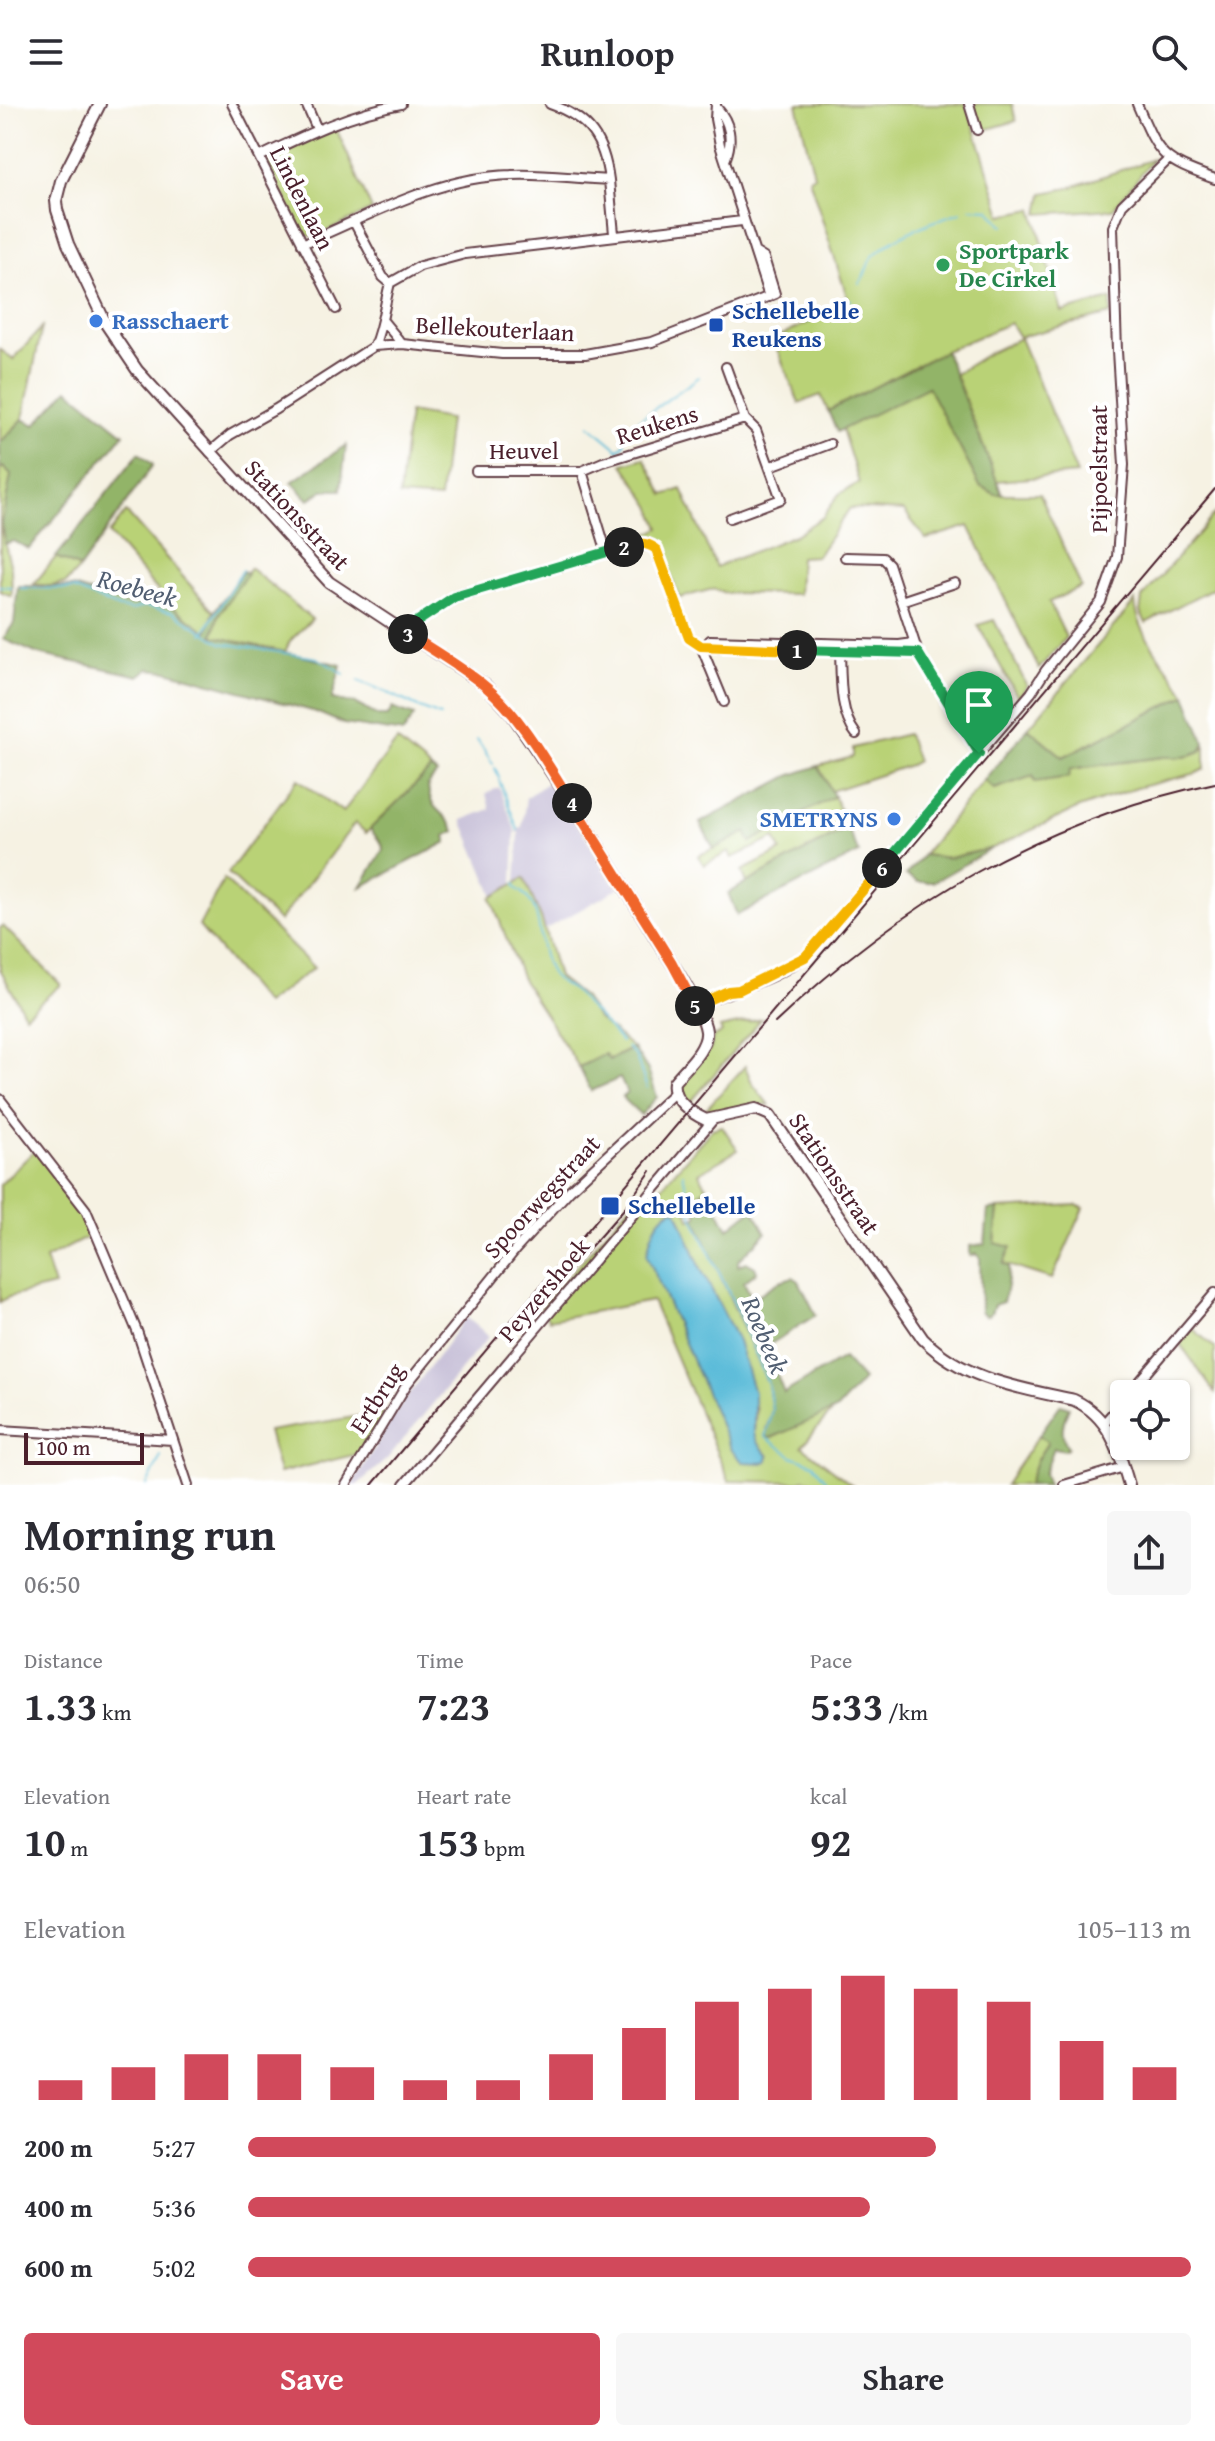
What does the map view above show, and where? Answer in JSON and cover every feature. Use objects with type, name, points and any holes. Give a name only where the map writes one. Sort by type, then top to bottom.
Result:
[{"type":"street","name":"Stationsstraat","points":[[100,104],[61,181],[56,201],[60,223],[106,324],[137,370],[329,582],[486,686],[511,713],[672,963],[705,1028],[705,1042],[674,1082],[674,1093]]},
{"type":"street","name":"Lindenlaan","points":[[232,104],[336,309]]},
{"type":"street","points":[[306,104],[317,129]]},
{"type":"street","points":[[259,157],[317,129],[373,109],[401,104]]},
{"type":"street","points":[[550,104],[582,120],[598,139],[606,156],[614,234]]},
{"type":"street","points":[[969,104],[977,130]]},
{"type":"street","points":[[1137,104],[1151,136],[1168,160],[1215,179]]},
{"type":"street","name":"Bellekouterlaan","points":[[210,452],[230,435],[374,346],[402,344],[544,356],[597,353],[652,342],[769,297],[720,145],[715,119],[717,106]]},
{"type":"street","name":"Pijpoelstraat","points":[[979,753],[1031,693],[1101,602],[1110,583],[1121,538],[1124,465],[1113,227],[1122,205],[1168,160]]},
{"type":"street","points":[[302,244],[418,194],[479,179],[509,174],[609,180]]},
{"type":"street","points":[[374,346],[384,322],[384,303],[390,283],[420,266],[446,257],[614,234],[742,221]]},
{"type":"street","points":[[354,222],[383,277],[390,283]]},
{"type":"street","name":"Bellekouterlaan","points":[[384,322],[402,344]]},
{"type":"street","points":[[726,367],[745,419],[756,430],[781,499],[730,518]]},
{"type":"street","name":"Reukens","points":[[582,471],[745,419]]},
{"type":"street","points":[[771,466],[830,444]]},
{"type":"street","name":"Heuvel","points":[[476,471],[582,471],[607,553]]},
{"type":"street","points":[[407,634],[415,623],[454,597],[639,543],[656,549],[689,638],[703,646],[840,647],[918,653]]},
{"type":"street","points":[[695,1006],[728,991],[739,990],[805,957],[979,753],[918,653],[889,564],[883,558],[845,557]]},
{"type":"street","points":[[901,601],[955,583]]},
{"type":"street","points":[[840,647],[914,643]]},
{"type":"street","points":[[703,646],[724,702]]},
{"type":"street","points":[[840,647],[842,694],[856,734]]},
{"type":"street","points":[[674,1093],[700,1117],[713,1120]]},
{"type":"street","name":"Spoorwegstraat","points":[[446,1335],[548,1212],[674,1093]]},
{"type":"street","points":[[0,1099],[86,1210],[132,1317],[188,1485]]},
{"type":"street","name":"Stationsstraat","points":[[713,1120],[756,1109],[770,1115],[923,1339],[936,1352],[965,1371],[985,1378],[1074,1400],[1088,1406],[1105,1422]]},
{"type":"street","name":"Peyzershoek","points":[[404,1485],[713,1120]]},
{"type":"street","points":[[1141,1380],[1215,1293]]},
{"type":"street","name":"Ertbrug","points":[[346,1485],[397,1398],[446,1335]]},
{"type":"street","points":[[1110,1416],[1105,1422],[1129,1485]]},
{"type":"street","points":[[0,1430],[173,1440]]},
{"type":"street","points":[[1064,1485],[1124,1467]]},
{"type":"shaded area","points":[[550,781],[619,888],[544,930],[523,878],[516,882],[519,832],[515,833],[513,884],[494,896],[462,820],[490,809],[486,794],[499,787],[516,832],[522,827],[526,797]]},
{"type":"shaded area","points":[[466,1317],[489,1336],[387,1459],[357,1485],[352,1485],[395,1414]]},
{"type":"green space","name":"Sportpark De Cirkel","points":[[797,104],[967,104],[1002,215],[1033,209],[1062,312],[1111,299],[1111,314],[1019,337],[1010,323],[945,351],[828,411],[821,395],[799,403],[775,344],[784,341],[780,336],[849,303],[809,178],[814,175]]},
{"type":"green space","points":[[973,104],[1012,104],[1016,121],[981,131]]},
{"type":"green space","points":[[335,126],[372,210],[319,235],[309,236],[302,231],[269,167],[269,159]]},
{"type":"green space","points":[[1153,159],[1113,209],[1039,214],[1043,193],[1069,188]]},
{"type":"green space","points":[[42,327],[23,419],[0,443],[0,349],[13,360]]},
{"type":"green space","points":[[1020,338],[1077,474],[997,481],[955,374]]},
{"type":"green space","points":[[945,351],[1002,494],[980,486],[928,387],[837,432],[828,411]]},
{"type":"green space","points":[[928,386],[980,486],[995,494],[1040,494],[1081,587],[1049,602],[1066,637],[1039,669],[969,526],[926,539],[904,511],[850,508],[817,556],[800,557],[798,594],[726,593],[713,589],[679,598],[660,547],[654,541],[640,538],[660,528],[651,506],[623,464],[644,458],[664,495],[682,489],[716,567],[795,535],[823,517],[839,494],[859,483],[842,429]]},
{"type":"green space","points":[[68,389],[124,434],[29,549],[14,541],[5,544],[2,522],[11,475],[3,467],[0,469],[0,443],[23,419],[35,425]]},
{"type":"green space","points":[[409,412],[449,419],[440,499],[399,496]]},
{"type":"green space","points":[[346,445],[341,490],[323,490],[309,500],[292,482]]},
{"type":"green space","points":[[139,453],[153,465],[80,568],[56,557]]},
{"type":"green space","points":[[2,467],[12,475],[2,532],[11,568],[12,596],[0,591]]},
{"type":"green space","points":[[126,512],[214,612],[207,632],[170,605],[109,534]]},
{"type":"green space","points":[[1215,514],[1215,587],[1146,623],[1140,612],[1142,598]]},
{"type":"green space","points":[[56,557],[80,568],[66,583],[50,586],[34,584]]},
{"type":"green space","points":[[250,568],[312,619],[290,641],[285,652],[212,636],[218,616]]},
{"type":"green space","points":[[243,571],[247,574],[218,616],[213,636],[341,665],[332,699],[356,704],[378,716],[388,716],[392,708],[414,716],[403,733],[344,724],[316,712],[167,671],[148,669],[139,676],[38,654],[3,639],[14,623],[18,586],[73,587],[127,604],[170,605],[207,632],[214,612]]},
{"type":"green space","points":[[1135,601],[1141,626],[1186,695],[1063,757],[1028,728]]},
{"type":"green space","points":[[994,620],[1027,686],[1018,698],[978,625]]},
{"type":"green space","points":[[1186,695],[1205,743],[1201,751],[1185,757],[1070,769],[1069,777],[1035,782],[1033,776],[994,789],[984,780],[1028,728],[1063,757]]},
{"type":"green space","points":[[907,734],[917,761],[831,791],[818,766],[853,757],[853,748]]},
{"type":"green space","points":[[397,741],[431,769],[366,833],[355,823],[279,921],[228,873],[298,779],[343,812]]},
{"type":"green space","points":[[1205,743],[1205,769],[1197,773],[1136,788],[1079,808],[993,848],[949,858],[923,855],[984,780],[995,789],[1034,775],[1035,781],[1069,777],[1069,769],[1185,757],[1201,751]]},
{"type":"green space","points":[[818,766],[834,796],[751,842],[746,832],[714,849],[700,823],[789,776]]},
{"type":"green space","points":[[431,769],[437,774],[428,784],[431,800],[455,831],[445,836],[447,842],[361,887],[383,850],[370,829]]},
{"type":"green space","points":[[834,796],[847,828],[747,883],[742,871],[781,851],[775,838],[732,858],[729,852],[704,865],[698,856],[746,832],[751,841]]},
{"type":"green space","points":[[847,828],[859,853],[737,915],[728,893]]},
{"type":"green space","points":[[993,848],[933,882],[918,882],[906,875],[923,855],[949,858]]},
{"type":"green space","points":[[524,878],[542,920],[558,977],[584,998],[597,1018],[633,1048],[608,1060],[605,1054],[579,1067],[522,979],[491,898]]},
{"type":"green space","points":[[224,879],[314,968],[265,1004],[199,926]]},
{"type":"green space","points":[[3,926],[61,985],[25,1015],[0,969],[0,928]]},
{"type":"green space","points":[[761,1019],[690,1103],[683,1096],[682,1084],[711,1048],[713,1037],[722,1033],[720,1028]]},
{"type":"green space","points":[[633,1048],[648,1070],[657,1097],[641,1115],[622,1097],[627,1093],[620,1078],[591,1091],[579,1067],[605,1054],[609,1060]]},
{"type":"green space","points":[[745,1066],[752,1083],[769,1105],[720,1112],[705,1110]]},
{"type":"green space","points":[[722,1126],[738,1150],[699,1173],[707,1188],[685,1203],[690,1219],[695,1218],[768,1384],[772,1410],[766,1429],[772,1438],[835,1408],[802,1446],[852,1485],[825,1485],[804,1479],[797,1482],[729,1481],[652,1301],[549,1320],[541,1308],[636,1198],[650,1200],[712,1129]],"holes":[[[668,1211],[677,1211],[701,1269],[738,1341],[756,1409],[754,1434],[768,1455],[731,1450]]]},
{"type":"green space","points":[[35,1150],[80,1208],[94,1234],[45,1259],[54,1286],[0,1302],[0,1185]]},
{"type":"green space","points":[[707,1188],[728,1229],[753,1209],[766,1233],[738,1261],[738,1266],[746,1262],[757,1272],[744,1282],[752,1299],[780,1281],[793,1277],[799,1281],[816,1315],[766,1347],[784,1393],[843,1358],[863,1380],[837,1409],[771,1438],[765,1437],[772,1410],[768,1384],[695,1218],[698,1216],[692,1200]]},
{"type":"green space","points":[[1076,1205],[1084,1208],[1052,1279],[1004,1264],[995,1244],[998,1209]]},
{"type":"green space","points":[[998,1209],[995,1243],[1011,1247],[1004,1264],[1009,1266],[1008,1275],[1003,1302],[994,1305],[986,1316],[981,1312],[980,1259],[977,1254],[970,1256],[970,1246],[985,1244],[988,1210]]},
{"type":"green space","points":[[1192,1328],[1215,1348],[1215,1393],[1179,1342]]},
{"type":"green space","points":[[1061,1404],[1069,1407],[1063,1427],[1068,1447],[1065,1450],[1054,1448],[1044,1474],[1048,1485],[1028,1485],[1036,1461],[1048,1442],[1039,1435]]},
{"type":"green space","points":[[385,1412],[362,1453],[279,1473],[268,1431]]},
{"type":"green space","points":[[1039,1435],[1048,1442],[1036,1461],[1028,1485],[1005,1485]]},
{"type":"water","points":[[673,1209],[677,1211],[701,1269],[738,1341],[754,1393],[754,1434],[768,1455],[767,1461],[762,1463],[743,1462],[731,1450],[647,1255],[658,1223]]},
{"type":"waterway","points":[[971,208],[989,209],[1004,226]]},
{"type":"waterway","points":[[859,283],[871,258],[883,247],[915,229],[961,212]]},
{"type":"waterway","points":[[807,322],[851,300]]},
{"type":"waterway","points":[[589,425],[619,450],[624,444],[625,430],[699,377]]},
{"type":"waterway","points":[[203,634],[242,570]]},
{"type":"waterway","name":"Roebeek","points":[[0,586],[11,587]]},
{"type":"waterway","name":"Roebeek","points":[[20,588],[74,589],[119,608],[132,610],[144,606],[173,612],[221,643],[317,658],[331,666]]},
{"type":"waterway","name":"Roebeek","points":[[333,667],[344,674]]},
{"type":"waterway","name":"Roebeek","points":[[359,681],[386,692]]},
{"type":"waterway","name":"Roebeek","points":[[388,693],[418,707]]},
{"type":"waterway","name":"Roebeek","points":[[420,708],[440,716]]},
{"type":"waterway","name":"Roebeek","points":[[477,739],[493,764]]},
{"type":"waterway","name":"Roebeek","points":[[495,768],[499,777]]},
{"type":"waterway","name":"Roebeek","points":[[499,780],[518,830]]},
{"type":"waterway","name":"Roebeek","points":[[515,883],[533,906],[551,973],[593,1012]]},
{"type":"waterway","name":"Roebeek","points":[[595,1013],[621,1042]]},
{"type":"waterway","name":"Roebeek","points":[[627,1047],[636,1057],[647,1088]]},
{"type":"waterway","name":"Roebeek","points":[[683,1173],[693,1218],[768,1384],[772,1410],[765,1437],[792,1456],[813,1464],[830,1485]]},
{"type":"waterway","points":[[147,1485],[161,1456]]},
{"type":"railway","points":[[372,1485],[1215,489]]},
{"type":"railway","points":[[775,1023],[873,940],[978,872],[1034,843],[1092,819],[1215,783]]},
{"type":"railway","points":[[554,1288],[623,1210],[651,1171]]},
{"type":"place","name":"Sportpark De Cirkel","points":[[943,265]]},
{"type":"place","name":"Rasschaert","points":[[96,321]]},
{"type":"place","name":"Schellebelle Reukens","points":[[716,325]]},
{"type":"place","name":"SMETRYNS","points":[[894,819]]},
{"type":"place","name":"Schellebelle","points":[[610,1206]]},
{"type":"route","points":[[639,543],[649,544],[656,549],[689,638],[701,646],[918,653],[979,753],[805,957],[739,990],[728,991],[695,1006],[640,911],[511,713],[486,686],[407,634],[415,623],[454,597],[639,543]]}]
